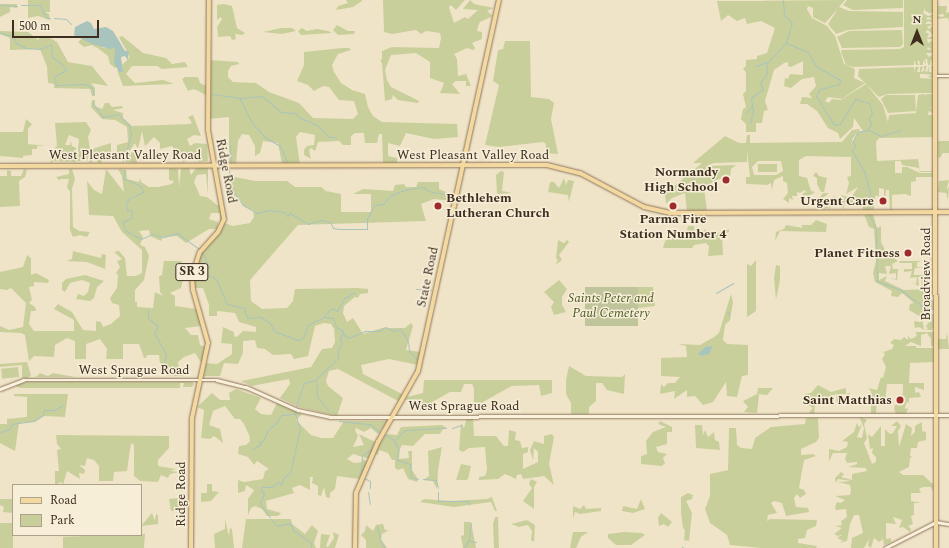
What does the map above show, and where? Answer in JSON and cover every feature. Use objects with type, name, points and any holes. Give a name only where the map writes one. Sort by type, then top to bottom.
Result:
[{"type":"main road","name":"Ridge Road","points":[[191,548],[192,418],[208,343],[193,289],[192,276],[195,260],[218,232],[224,219],[216,165],[208,130],[209,0]]},
{"type":"main road","name":"State Road","points":[[355,548],[356,493],[378,442],[418,371],[499,0]]},
{"type":"main road","name":"Broadview Road","points":[[935,0],[936,548]]},
{"type":"main road","name":"West Pleasant Valley Road","points":[[0,166],[547,165],[568,168],[644,207],[670,213],[949,212]]},
{"type":"street","points":[[936,76],[949,76]]},
{"type":"street","name":"West Sprague Road","points":[[0,389],[23,380],[201,379],[233,383],[298,410],[319,416],[949,415]]},
{"type":"street","points":[[885,548],[936,522],[949,524]]},
{"type":"green space","points":[[28,0],[50,0],[50,12],[45,12],[49,14],[50,20],[38,16],[28,18]]},
{"type":"green space","points":[[346,0],[362,1],[353,7],[336,10],[338,6],[348,3]]},
{"type":"green space","points":[[383,0],[465,0],[456,10],[451,5],[449,7],[454,23],[465,17],[468,19],[478,10],[463,9],[470,0],[474,4],[494,8],[487,11],[493,16],[480,22],[478,26],[477,31],[482,32],[482,39],[472,43],[475,48],[474,50],[467,48],[454,54],[457,59],[458,76],[466,74],[471,86],[466,86],[466,81],[456,81],[452,84],[460,94],[440,93],[444,83],[430,78],[430,62],[416,53],[391,55],[385,70],[387,80],[391,87],[419,101],[418,103],[398,100],[393,95],[392,99],[385,101],[382,63],[380,60],[382,59],[382,51],[392,47],[439,48],[441,38],[440,33],[426,31],[421,34],[416,30],[392,34],[384,32]]},
{"type":"green space","points":[[845,0],[839,7],[849,11],[903,12],[903,27],[848,30],[836,34],[828,24],[838,9],[825,23],[813,17],[813,8],[808,6],[807,9],[812,18],[827,26],[835,36],[844,64],[855,69],[854,78],[865,83],[842,99],[828,97],[825,101],[829,103],[832,99],[841,100],[866,84],[883,105],[888,122],[889,115],[916,113],[918,95],[925,94],[926,97],[926,94],[933,94],[934,107],[928,108],[934,108],[934,114],[929,111],[928,115],[934,115],[936,137],[879,138],[876,142],[877,161],[918,159],[920,171],[932,171],[933,159],[934,172],[920,172],[919,168],[902,165],[901,161],[895,161],[895,173],[902,173],[902,167],[907,167],[920,173],[934,173],[934,177],[916,177],[916,181],[911,182],[911,196],[905,194],[892,195],[892,210],[890,210],[889,190],[886,190],[884,210],[884,189],[879,188],[879,197],[876,195],[874,201],[874,210],[863,210],[862,200],[859,204],[852,204],[848,203],[846,198],[843,210],[841,195],[851,198],[858,187],[846,194],[849,183],[847,177],[851,176],[851,157],[806,156],[799,160],[799,176],[807,178],[811,191],[815,192],[806,198],[802,194],[806,192],[804,190],[800,193],[797,192],[797,196],[792,196],[793,200],[789,198],[789,203],[783,199],[788,193],[787,183],[783,181],[783,176],[774,180],[772,190],[771,183],[767,185],[746,184],[746,177],[750,177],[747,150],[747,162],[714,163],[706,166],[736,165],[731,169],[730,179],[719,179],[704,188],[707,211],[687,212],[685,193],[672,198],[666,204],[665,194],[702,163],[693,163],[725,136],[739,143],[746,143],[747,135],[750,135],[750,143],[842,142],[852,130],[859,129],[860,131],[857,132],[852,140],[853,142],[858,132],[863,131],[854,118],[853,127],[840,139],[838,133],[828,128],[817,111],[807,104],[800,104],[802,97],[812,98],[809,94],[816,86],[814,77],[802,79],[791,88],[784,86],[785,78],[788,79],[790,74],[803,75],[803,61],[791,67],[788,66],[788,62],[784,63],[774,70],[765,101],[768,110],[764,111],[762,123],[756,123],[756,132],[746,132],[746,124],[741,119],[743,109],[746,107],[743,94],[746,91],[746,72],[743,69],[746,66],[746,60],[757,59],[757,56],[767,53],[775,28],[761,21],[747,24],[745,18],[737,21],[728,15],[721,21],[717,1]],"holes":[[[758,161],[781,161],[783,171],[776,175],[754,175],[752,167]]]},
{"type":"green space","points":[[847,0],[903,0],[903,8],[853,10],[843,5]]},
{"type":"green space","points":[[904,0],[933,0],[933,13],[927,13],[929,12],[925,11],[925,8],[923,13],[928,16],[934,14],[933,19],[928,17],[926,19],[934,20],[934,23],[928,21],[925,24],[933,24],[927,27],[929,29],[933,26],[933,35],[928,30],[925,32],[929,34],[927,38],[933,36],[934,39],[927,39],[928,43],[933,40],[934,53],[926,53],[929,57],[934,54],[933,65],[931,59],[930,65],[928,65],[927,59],[925,59],[926,65],[923,60],[923,65],[920,65],[919,60],[917,62],[919,65],[916,65],[914,60],[914,65],[853,67],[846,65],[841,52],[842,50],[900,49],[904,47]]},
{"type":"green space","points":[[0,4],[17,4],[17,8],[10,7],[10,12],[0,17]]},
{"type":"green space","points":[[224,4],[232,6],[237,28],[245,33],[242,35],[235,34],[236,39],[232,40],[230,36],[218,37],[217,27],[222,19],[221,17],[217,20],[217,5]]},
{"type":"green space","points":[[938,6],[947,6],[946,13],[949,12],[949,22],[948,18],[937,19],[937,16],[943,17],[944,14],[937,15]]},
{"type":"green space","points":[[337,25],[348,31],[355,31],[354,34],[338,35],[333,30]]},
{"type":"green space","points":[[281,28],[292,28],[296,31],[282,34],[263,32]]},
{"type":"green space","points":[[302,28],[307,31],[317,29],[332,33],[301,35],[298,31]]},
{"type":"green space","points":[[902,30],[903,44],[900,47],[842,48],[837,37],[849,31]]},
{"type":"green space","points":[[0,31],[28,32],[38,40],[41,36],[50,38],[57,42],[68,62],[92,66],[108,86],[91,83],[95,88],[95,96],[92,96],[90,89],[54,88],[54,84],[48,83],[47,67],[40,49],[10,50],[10,38],[0,34]]},
{"type":"green space","points":[[122,36],[143,53],[166,58],[172,64],[185,62],[188,67],[162,69],[157,66],[132,66],[126,74],[135,83],[163,80],[174,84],[123,86],[117,70],[123,72],[122,65],[130,57],[119,37]]},
{"type":"green space","points":[[83,38],[104,48],[115,48],[118,67],[115,68],[110,64],[108,56],[99,49],[92,45],[84,47],[78,42]]},
{"type":"green space","points":[[505,41],[530,41],[531,97],[549,99],[554,103],[551,119],[558,154],[546,153],[546,144],[543,142],[499,147],[485,145],[499,85],[493,81],[498,50],[503,49]]},
{"type":"green space","points":[[349,48],[351,50],[338,54],[332,65],[334,72],[341,83],[352,90],[365,94],[368,107],[373,116],[382,122],[457,124],[458,137],[434,139],[406,133],[400,146],[388,143],[388,156],[397,158],[397,164],[383,164],[382,134],[379,134],[377,143],[365,143],[364,133],[355,133],[351,136],[351,145],[343,145],[339,141],[318,142],[315,151],[311,148],[309,150],[311,159],[304,155],[304,150],[307,146],[314,145],[315,135],[300,132],[296,137],[300,165],[282,164],[278,143],[263,141],[260,153],[255,156],[255,146],[249,135],[242,134],[238,141],[236,164],[229,164],[229,117],[209,119],[209,60],[238,62],[239,64],[231,66],[228,71],[228,77],[233,82],[256,83],[269,92],[299,103],[313,118],[353,119],[358,114],[354,101],[339,100],[329,87],[323,86],[314,91],[308,85],[297,81],[304,65],[304,52]]},
{"type":"green space","points":[[923,66],[921,72],[924,71],[924,66],[927,66],[925,71],[927,72],[929,66],[929,72],[932,72],[931,66],[933,67],[934,78],[927,77],[932,75],[920,74],[920,78],[933,79],[933,93],[888,94],[879,97],[858,76],[859,69],[914,67],[915,73],[915,67],[919,67],[917,72],[920,72],[920,67]]},
{"type":"green space","points":[[185,77],[198,77],[200,83],[206,86],[206,95],[194,89],[188,91],[182,79]]},
{"type":"green space","points":[[886,95],[915,95],[916,111],[888,113],[881,99]]},
{"type":"green space","points":[[92,100],[95,100],[95,106],[102,109],[105,103],[109,103],[112,107],[122,106],[123,108],[113,110],[123,113],[123,118],[132,126],[190,124],[192,123],[188,117],[193,115],[201,136],[194,135],[187,139],[190,146],[195,143],[207,144],[208,161],[199,162],[192,154],[183,163],[182,157],[180,161],[172,146],[160,149],[160,143],[154,137],[145,146],[142,131],[138,149],[135,143],[129,152],[136,153],[137,163],[126,162],[121,153],[117,152],[117,145],[128,142],[127,127],[115,120],[102,119],[91,107]]},
{"type":"green space","points":[[26,119],[32,124],[28,129],[28,144],[46,146],[37,146],[37,149],[32,149],[32,155],[23,156],[23,158],[0,156],[0,132],[23,132]]},
{"type":"green space","points":[[86,122],[91,130],[88,137],[90,149],[87,162],[82,150],[82,161],[77,161],[79,139],[69,135],[65,145],[70,145],[71,141],[72,146],[76,148],[76,162],[53,161],[51,164],[50,152],[57,146],[55,123]]},
{"type":"green space","points":[[938,141],[949,141],[949,153],[943,153],[940,158],[938,157]]},
{"type":"green space","points":[[111,143],[111,153],[101,151],[103,159],[101,163],[98,163],[96,157],[93,158],[92,163],[89,162],[92,149]]},
{"type":"green space","points":[[758,164],[777,164],[777,172],[758,172]]},
{"type":"green space","points":[[169,168],[178,169],[179,187],[181,168],[189,168],[191,175],[196,168],[208,168],[208,195],[206,174],[197,175],[194,182],[200,196],[207,197],[217,205],[221,205],[223,216],[220,223],[220,213],[211,213],[209,219],[218,222],[217,229],[209,229],[186,243],[177,236],[163,237],[161,241],[150,236],[149,230],[139,231],[143,237],[140,245],[145,247],[149,256],[144,280],[135,290],[135,302],[137,302],[137,307],[153,308],[155,292],[163,296],[160,292],[159,276],[162,275],[164,261],[182,261],[177,278],[183,280],[181,288],[170,293],[175,296],[175,306],[196,309],[199,314],[201,326],[185,328],[191,335],[198,335],[200,345],[206,347],[202,364],[195,353],[184,357],[178,362],[179,370],[183,376],[167,376],[161,372],[159,355],[147,355],[146,358],[144,358],[139,344],[123,344],[123,359],[106,359],[107,349],[100,339],[86,344],[86,359],[75,359],[75,341],[67,338],[55,345],[54,357],[34,356],[29,361],[25,335],[21,333],[0,332],[0,326],[9,330],[23,327],[26,303],[11,288],[7,290],[0,289],[0,272],[23,267],[27,255],[31,258],[31,275],[36,273],[49,280],[48,283],[34,282],[34,286],[29,287],[32,300],[29,303],[35,307],[36,311],[31,311],[29,324],[34,331],[74,331],[74,320],[54,309],[58,304],[72,312],[83,330],[96,331],[96,321],[101,322],[103,327],[111,324],[120,316],[119,305],[112,303],[110,298],[117,288],[118,275],[116,273],[120,267],[117,261],[122,259],[114,252],[119,251],[125,258],[127,276],[136,276],[142,273],[142,250],[122,232],[113,216],[89,215],[87,181],[94,190],[102,194],[106,169],[124,192],[122,176],[118,169],[126,170],[127,179],[139,182],[140,178],[141,182],[149,187],[158,187],[172,184],[174,181],[169,180]]},
{"type":"green space","points":[[24,169],[27,170],[25,177],[19,181],[20,206],[0,207],[0,176],[7,176],[7,170],[11,171],[11,176],[21,176]]},
{"type":"green space","points":[[69,169],[72,169],[75,179],[72,189],[73,227],[79,231],[90,232],[87,237],[80,235],[73,237],[70,230],[70,192],[67,187],[69,179],[60,179],[60,181],[56,177],[69,174]]},
{"type":"green space","points":[[501,171],[504,172],[502,191],[512,193],[497,194],[496,175]]},
{"type":"green space","points":[[816,172],[819,176],[827,178],[824,192],[821,192],[817,184],[817,178],[813,176]]},
{"type":"green space","points":[[230,176],[255,181],[287,181],[295,187],[321,187],[326,191],[341,194],[341,212],[371,212],[371,194],[353,194],[363,189],[393,191],[395,185],[404,184],[406,187],[416,187],[418,182],[439,182],[439,189],[453,195],[452,201],[434,199],[421,204],[426,221],[298,225],[250,280],[251,301],[262,309],[287,308],[293,301],[295,289],[368,289],[368,293],[360,294],[358,298],[355,297],[344,306],[343,313],[347,322],[353,318],[363,334],[382,328],[405,328],[411,323],[413,326],[406,350],[421,352],[418,365],[389,359],[361,365],[363,374],[404,395],[400,402],[338,369],[329,371],[326,381],[328,386],[343,398],[337,416],[299,407],[280,398],[290,384],[289,379],[252,386],[241,381],[311,367],[322,349],[332,348],[335,342],[334,329],[331,324],[324,323],[315,326],[308,356],[294,359],[291,354],[273,355],[265,349],[257,348],[255,340],[243,341],[243,353],[238,364],[224,363],[220,376],[204,376],[206,363],[217,364],[232,354],[232,344],[221,343],[223,327],[234,332],[234,336],[237,337],[243,331],[256,332],[256,327],[239,322],[235,313],[217,311],[217,316],[209,316],[209,305],[203,288],[194,288],[197,261],[224,223],[233,226],[250,223],[254,217],[253,210],[243,206],[240,199],[231,194]]},
{"type":"green space","points":[[564,178],[566,185],[568,180],[574,181],[569,202],[568,195],[548,192],[550,182],[554,182],[559,188]]},
{"type":"green space","points":[[949,180],[947,188],[947,190],[949,187],[948,200],[946,193],[938,192],[938,190],[939,181]]},
{"type":"green space","points":[[823,193],[829,193],[823,198],[828,199],[828,202],[834,196],[836,199],[837,196],[837,202],[833,203],[828,211],[829,205],[827,204],[828,208],[823,209],[826,206],[817,202]]},
{"type":"green space","points":[[864,214],[873,214],[877,228],[881,226],[881,242],[886,252],[898,261],[892,264],[893,269],[898,269],[897,280],[889,278],[896,279],[896,273],[889,274],[891,266],[885,266],[887,274],[879,273],[879,280],[887,276],[885,281],[904,290],[927,289],[927,293],[930,294],[924,297],[923,302],[934,300],[934,310],[924,309],[925,308],[923,306],[922,317],[924,330],[919,327],[915,328],[914,321],[920,322],[921,317],[909,310],[910,304],[914,303],[902,293],[898,297],[891,296],[892,291],[875,282],[873,273],[876,261],[874,229],[869,227]]},
{"type":"green space","points":[[816,220],[827,224],[826,232],[780,231],[775,241],[776,232],[784,229],[786,225],[803,228],[801,225],[811,225]]},
{"type":"green space","points":[[688,226],[694,226],[695,234],[699,235],[706,229],[706,238],[729,229],[729,232],[722,234],[723,255],[708,256],[709,246],[706,243],[694,245],[692,248],[663,248],[665,241],[672,237],[679,240],[682,233],[686,236]]},
{"type":"green space","points":[[558,240],[564,243],[567,240],[569,242],[559,255],[562,260],[555,265],[558,260],[556,258]]},
{"type":"green space","points":[[73,251],[101,258],[102,254],[106,255],[105,269],[87,262],[66,261],[72,259]]},
{"type":"green space","points":[[756,260],[756,311],[747,317],[747,264],[751,266]]},
{"type":"green space","points":[[900,261],[919,261],[921,262],[917,262],[917,267],[934,267],[915,268],[914,275],[924,275],[924,278],[928,278],[928,286],[934,284],[934,288],[922,288],[921,277],[918,277],[919,286],[910,282],[916,284],[917,277],[910,278],[912,271],[904,272],[904,269],[912,269],[912,263],[899,263]]},
{"type":"green space","points":[[776,265],[780,266],[780,280],[776,300],[774,278]]},
{"type":"green space","points":[[85,275],[104,281],[97,287],[94,298],[90,301],[76,299],[78,294],[84,296],[88,292],[90,283],[82,280],[70,283],[65,292],[62,290],[62,283],[66,279]]},
{"type":"green space","points":[[559,280],[567,289],[562,297],[562,305],[566,312],[554,315],[551,307],[554,302],[544,292]]},
{"type":"green space","name":"Saints Peter and Paul Cemetery","points":[[585,287],[638,287],[638,326],[585,326]]},
{"type":"green space","points":[[638,287],[653,287],[655,306],[638,308]]},
{"type":"green space","points":[[731,294],[733,302],[730,320],[725,325],[723,340],[727,344],[748,345],[748,375],[742,376],[737,397],[727,396],[726,382],[713,402],[703,405],[695,396],[687,397],[687,390],[674,399],[675,391],[660,394],[661,384],[664,387],[668,383],[675,383],[680,377],[661,376],[661,358],[687,357],[686,346],[678,344],[700,345],[719,333]]},
{"type":"green space","points":[[935,314],[934,328],[931,329],[934,330],[924,330],[928,329],[926,326],[930,321],[926,316]]},
{"type":"green space","points":[[915,332],[934,332],[934,346],[931,346],[931,339],[927,333],[921,335],[921,346],[911,342],[905,346],[916,346],[916,348],[934,348],[934,362],[910,363],[909,383],[924,383],[924,390],[915,387],[915,393],[919,392],[921,397],[909,398],[909,403],[907,402],[905,407],[905,409],[908,408],[906,414],[896,414],[894,409],[895,405],[904,402],[900,395],[903,394],[903,384],[887,384],[885,402],[889,403],[879,406],[881,397],[877,398],[876,414],[871,413],[871,391],[868,388],[877,390],[881,377],[883,378],[886,367],[882,359],[885,354],[883,352],[892,349],[894,345],[890,343],[894,339],[901,340],[904,337],[908,340],[908,335],[910,339],[914,338],[917,335]]},
{"type":"green space","points":[[947,332],[949,349],[938,349],[938,339],[946,339]]},
{"type":"green space","points":[[27,362],[31,375],[28,378],[22,378],[22,365],[0,367],[0,364]]},
{"type":"green space","points":[[569,366],[586,376],[622,377],[625,374],[624,394],[607,390],[602,383],[596,383],[596,401],[589,407],[589,414],[571,414],[571,403],[566,394],[566,380]]},
{"type":"green space","points":[[18,367],[19,377],[2,379],[1,369]]},
{"type":"green space","points":[[40,373],[48,376],[53,373],[75,377],[36,377]]},
{"type":"green space","points":[[424,380],[552,380],[552,393],[541,396],[539,385],[512,386],[474,407],[474,388],[472,384],[464,384],[461,392],[450,392],[427,405],[427,411],[419,410],[421,405],[416,405],[419,400],[405,400],[407,397],[423,393]]},
{"type":"green space","points":[[27,382],[192,382],[194,384],[192,387],[183,387],[184,383],[180,383],[180,388],[20,388],[14,385]]},
{"type":"green space","points":[[818,385],[831,392],[846,388],[846,394],[840,394],[843,398],[837,405],[836,393],[832,398],[830,395],[829,401],[825,400],[825,396],[819,399],[816,396],[814,414],[809,413],[813,408],[807,404],[805,394],[811,393]]},
{"type":"green space","points":[[758,388],[773,388],[767,395],[759,394],[757,413],[744,412],[748,407],[743,401],[757,394]]},
{"type":"green space","points":[[236,389],[261,398],[255,409],[261,414],[271,415],[277,403],[302,414],[296,420],[311,435],[321,438],[333,438],[344,421],[388,421],[378,434],[371,428],[364,432],[356,428],[355,430],[358,436],[353,447],[364,445],[359,434],[375,442],[369,459],[353,454],[347,459],[354,463],[362,462],[363,459],[368,462],[359,479],[337,476],[335,489],[330,493],[330,498],[326,497],[324,487],[321,496],[318,495],[318,486],[312,483],[313,477],[310,477],[310,490],[300,485],[292,488],[294,493],[266,501],[267,509],[281,513],[278,516],[267,516],[262,509],[255,506],[251,508],[248,515],[248,499],[254,490],[246,485],[245,491],[238,493],[238,480],[244,482],[263,479],[265,471],[269,469],[257,461],[254,465],[248,457],[238,454],[239,446],[246,445],[250,441],[249,435],[240,419],[235,419],[225,406],[213,411],[209,425],[220,429],[223,443],[214,436],[210,439],[201,438],[204,410],[197,407],[212,393],[220,400],[230,400],[229,393]]},
{"type":"green space","points":[[850,393],[854,404],[852,403],[852,406],[848,404],[849,397],[846,394]]},
{"type":"green space","points":[[14,394],[68,394],[65,417],[44,416],[35,422],[19,423],[15,451],[0,443],[0,424],[7,424],[7,419],[27,417],[27,397],[14,396]]},
{"type":"green space","points":[[859,416],[867,420],[864,424],[867,438],[864,443],[872,464],[876,462],[876,457],[872,453],[873,448],[870,449],[868,434],[872,437],[881,426],[881,446],[885,446],[885,429],[890,434],[893,433],[897,426],[891,426],[897,421],[901,426],[898,431],[899,447],[906,424],[912,428],[911,436],[915,432],[915,426],[922,422],[922,431],[926,432],[926,440],[918,442],[917,448],[911,448],[910,456],[913,457],[910,458],[909,467],[899,472],[903,475],[923,475],[934,485],[933,491],[931,487],[923,487],[919,489],[921,493],[911,493],[911,501],[922,503],[914,503],[914,515],[911,516],[913,524],[908,526],[911,529],[910,532],[903,527],[899,528],[902,520],[893,517],[896,524],[886,523],[886,539],[891,538],[891,542],[884,545],[883,539],[879,542],[874,538],[871,548],[868,546],[869,539],[864,548],[851,548],[852,538],[863,533],[859,515],[854,515],[850,524],[847,541],[838,543],[843,541],[837,538],[843,534],[838,536],[834,534],[842,528],[835,526],[842,525],[841,521],[847,517],[846,509],[836,510],[835,507],[837,502],[841,503],[845,500],[835,496],[850,495],[851,490],[850,485],[838,482],[851,481],[838,479],[836,483],[835,478],[841,472],[844,474],[841,477],[852,480],[852,474],[867,471],[866,468],[848,467],[857,464],[857,462],[847,463],[845,459],[847,453],[833,453],[829,461],[829,449],[839,451],[847,447],[848,442],[842,441],[854,432],[857,423],[859,427],[862,424],[857,437],[862,438],[864,428]]},
{"type":"green space","points":[[467,417],[473,417],[474,436],[496,436],[504,446],[508,446],[509,430],[516,432],[515,440],[520,441],[522,448],[528,447],[528,452],[523,454],[523,469],[538,462],[538,452],[534,448],[533,460],[530,450],[534,441],[544,444],[544,436],[552,434],[554,437],[549,464],[554,485],[544,476],[523,479],[521,474],[517,475],[516,479],[505,474],[498,479],[479,480],[479,477],[485,476],[487,470],[485,447],[469,448],[463,452],[459,450],[461,423],[464,428]]},
{"type":"green space","points":[[806,418],[818,418],[819,438],[816,442],[801,449],[801,455],[813,454],[816,456],[804,460],[799,488],[804,490],[806,494],[800,498],[797,494],[794,498],[796,507],[808,508],[809,512],[786,516],[782,503],[774,501],[771,503],[777,513],[768,515],[767,521],[770,519],[817,520],[816,526],[807,530],[805,538],[798,539],[798,543],[817,546],[816,548],[761,548],[730,545],[727,535],[710,523],[705,509],[710,496],[710,474],[728,470],[729,428],[736,428],[737,445],[741,448],[752,449],[755,438],[771,427],[805,424]]},
{"type":"green space","points":[[660,421],[672,427],[672,432],[667,432],[667,444],[656,447],[658,452],[667,454],[663,458],[665,463],[662,466],[641,464],[641,456],[647,454],[646,441],[653,432],[666,427],[658,424]]},
{"type":"green space","points":[[442,425],[447,428],[443,429],[440,434],[425,434],[413,446],[402,445],[400,449],[399,459],[409,458],[408,451],[412,451],[412,470],[418,479],[417,482],[408,479],[403,468],[398,470],[395,468],[395,460],[392,460],[388,453],[379,450],[378,455],[374,453],[386,434],[397,435],[401,427]]},
{"type":"green space","points":[[695,425],[702,425],[703,435],[705,430],[708,437],[714,432],[715,440],[719,442],[720,450],[696,448]]},
{"type":"green space","points":[[56,435],[169,436],[169,448],[158,460],[158,466],[176,469],[170,471],[179,472],[170,474],[168,478],[161,475],[158,482],[140,481],[134,476],[134,445],[131,443],[127,471],[114,472],[113,481],[99,481],[99,466],[94,460],[87,458],[85,466],[79,465],[85,470],[84,474],[79,473],[80,479],[67,471],[63,484],[61,482],[55,484],[55,471],[59,471],[57,450],[61,449],[57,444]]},
{"type":"green space","points":[[442,447],[438,470],[437,489],[433,481],[423,480],[429,476],[428,451]]},
{"type":"green space","points":[[461,464],[471,466],[468,479],[456,480]]},
{"type":"green space","points":[[531,479],[537,482],[534,487],[534,509],[523,501],[532,488],[529,484]]},
{"type":"green space","points":[[207,484],[212,484],[212,491],[219,492],[211,501],[201,502],[201,493],[207,493]]},
{"type":"green space","points":[[688,493],[693,495],[692,499],[686,501],[692,513],[689,541],[684,540],[685,530],[683,528],[681,513],[681,497]]},
{"type":"green space","points":[[492,497],[497,511],[495,511],[491,502],[454,507],[420,502],[424,499],[450,501],[487,499]]},
{"type":"green space","points":[[181,498],[178,510],[171,511],[169,499]]},
{"type":"green space","points":[[0,499],[12,499],[12,513],[3,512],[4,507],[0,505]]},
{"type":"green space","points":[[641,499],[645,509],[633,513],[622,511],[623,506],[637,509]]},
{"type":"green space","points":[[584,505],[586,509],[601,508],[601,511],[580,514],[575,512],[573,519],[573,506],[580,509]]},
{"type":"green space","points":[[152,513],[155,521],[156,514],[158,515],[158,524],[142,525]]},
{"type":"green space","points":[[661,513],[672,522],[668,527],[664,524],[659,526],[658,518]]},
{"type":"green space","points":[[495,517],[498,517],[499,548],[494,548],[493,524]]},
{"type":"green space","points":[[225,519],[229,536],[230,528],[232,529],[234,548],[215,548],[214,534],[225,529]]},
{"type":"green space","points":[[246,519],[291,519],[292,524],[305,534],[312,525],[318,531],[314,543],[316,548],[242,548]]},
{"type":"green space","points":[[527,520],[535,525],[534,542],[531,540],[532,531],[528,525],[519,527],[511,524]]},
{"type":"green space","points":[[464,522],[471,522],[476,548],[463,548],[461,536],[464,535]]},
{"type":"green space","points":[[0,523],[12,523],[13,548],[0,548]]},
{"type":"green space","points":[[383,524],[385,530],[389,530],[382,534],[381,539],[387,548],[366,548],[366,540],[361,535],[365,531],[366,525],[373,531],[376,525]]},
{"type":"green space","points":[[333,532],[339,535],[335,548],[320,548],[321,534],[330,535],[326,546],[328,547],[334,538]]},
{"type":"green space","points":[[573,532],[588,532],[581,537],[576,548],[570,548]]},
{"type":"green space","points":[[624,532],[642,533],[645,535],[631,545],[616,545],[608,538],[608,534]]},
{"type":"green space","points":[[142,534],[145,534],[144,548],[63,548],[63,537],[56,537],[142,536]]},
{"type":"water","points":[[87,21],[91,23],[94,29],[106,27],[113,31],[125,51],[129,51],[128,60],[125,56],[121,57],[123,72],[119,72],[114,63],[115,48],[110,49],[92,44],[74,35],[75,27]]},
{"type":"water","points":[[713,346],[709,354],[701,356],[698,354],[705,347]]},
{"type":"waterway","points":[[783,0],[784,15],[792,23],[786,42]]},
{"type":"waterway","points":[[0,5],[17,6]]},
{"type":"waterway","points":[[21,5],[40,5],[46,18],[50,18]]},
{"type":"waterway","points":[[54,18],[66,19],[71,24]]},
{"type":"waterway","points":[[0,33],[13,36],[16,43],[26,48],[40,49],[51,44],[52,57],[61,63],[66,70],[54,77],[56,85],[85,84],[92,88],[94,95]]},
{"type":"waterway","points":[[786,43],[808,52],[816,66],[840,80],[839,84],[820,89],[816,96],[834,125],[840,124],[855,99],[869,103],[872,112],[869,119],[871,123],[868,130],[857,132],[853,141],[855,146],[852,151],[864,171],[870,192],[869,208]]},
{"type":"waterway","points":[[756,66],[769,61],[786,43]]},
{"type":"waterway","points":[[750,123],[753,112],[751,98],[763,89],[760,83],[767,73],[766,62]]},
{"type":"waterway","points":[[212,94],[242,98],[262,96],[281,112],[296,113],[298,117],[317,125],[329,137],[336,137]]},
{"type":"waterway","points":[[240,99],[253,124],[265,137],[280,146],[287,162]]},
{"type":"waterway","points":[[92,102],[103,117],[118,114],[129,125],[131,135],[123,162]]},
{"type":"waterway","points":[[747,112],[752,105]]},
{"type":"waterway","points":[[869,130],[881,136],[901,130]]},
{"type":"waterway","points":[[230,145],[231,162]]},
{"type":"waterway","points":[[125,170],[123,178],[141,186],[143,192],[130,198],[126,203],[127,210],[131,210],[132,213],[131,218],[122,222],[126,231],[141,239],[152,234],[164,237],[177,233],[199,249]]},
{"type":"waterway","points":[[229,170],[230,181]]},
{"type":"waterway","points":[[230,186],[243,205],[257,213],[269,210],[284,212],[287,216],[290,213],[308,224],[320,220],[330,222],[333,228],[339,229],[367,229],[367,219],[374,205],[383,204],[391,195],[404,190],[423,187],[431,192],[446,194],[451,198]]},
{"type":"waterway","points":[[869,214],[876,229],[877,281],[901,290],[925,308],[933,309]]},
{"type":"waterway","points":[[202,252],[209,267],[203,270],[204,273],[216,279],[227,304],[245,308],[245,313],[248,318],[261,317],[271,324],[274,331],[298,340],[303,338],[308,325],[324,317],[333,318],[336,327],[343,331],[340,338],[342,343],[338,349],[338,358],[315,380],[304,383],[296,406]]},
{"type":"waterway","points":[[716,293],[733,283]]},
{"type":"waterway","points":[[416,289],[431,290]]},
{"type":"waterway","points":[[324,316],[332,308],[337,311],[345,297],[348,297],[351,293],[355,293]]},
{"type":"waterway","points":[[148,309],[148,318],[158,326],[154,333],[166,354],[164,362]]},
{"type":"waterway","points":[[728,311],[729,316]]},
{"type":"waterway","points":[[342,333],[348,338],[365,331],[380,331],[385,327],[394,331],[400,329],[408,341],[409,351],[417,359]]},
{"type":"waterway","points":[[316,381],[317,397],[328,410]]},
{"type":"waterway","points":[[0,432],[9,429],[12,424],[33,421],[43,415],[44,410],[54,410],[63,405]]},
{"type":"waterway","points":[[270,517],[260,504],[264,493],[261,491],[262,487],[271,487],[278,482],[281,485],[284,477],[290,473],[300,429],[294,411]]},
{"type":"waterway","points":[[253,449],[261,444],[259,442],[263,441],[268,430],[276,423],[281,415],[294,414]]},
{"type":"waterway","points":[[339,421],[370,424],[381,433]]},
{"type":"waterway","points":[[452,428],[462,425]]},
{"type":"waterway","points":[[394,441],[405,430],[446,428]]},
{"type":"waterway","points":[[386,435],[393,439],[398,448],[397,460],[410,464],[411,477],[418,479]]},
{"type":"waterway","points":[[361,474],[362,455],[373,448]]},
{"type":"waterway","points":[[364,478],[370,481],[370,488]]},
{"type":"waterway","points":[[423,479],[436,480],[438,488]]},
{"type":"waterway","points":[[368,492],[370,504]]},
{"type":"waterway","points":[[438,492],[438,501],[467,501],[469,504]]},
{"type":"waterway","points":[[271,519],[277,526],[290,523],[293,530],[311,543],[311,548]]},
{"type":"waterway","points":[[464,548],[469,539],[471,523]]},
{"type":"waterway","points":[[377,526],[381,543],[385,548]]},
{"type":"waterway","points":[[469,541],[476,542]]},
{"type":"place","name":"Normandy High School","points":[[726,180]]},
{"type":"place","name":"Urgent Care","points":[[883,201]]},
{"type":"place","name":"Bethlehem Lutheran Church","points":[[438,206]]},
{"type":"place","name":"Parma Fire Station Number 4","points":[[673,206]]},
{"type":"place","name":"Planet Fitness","points":[[908,253]]},
{"type":"place","name":"Saint Matthias","points":[[900,400]]}]
